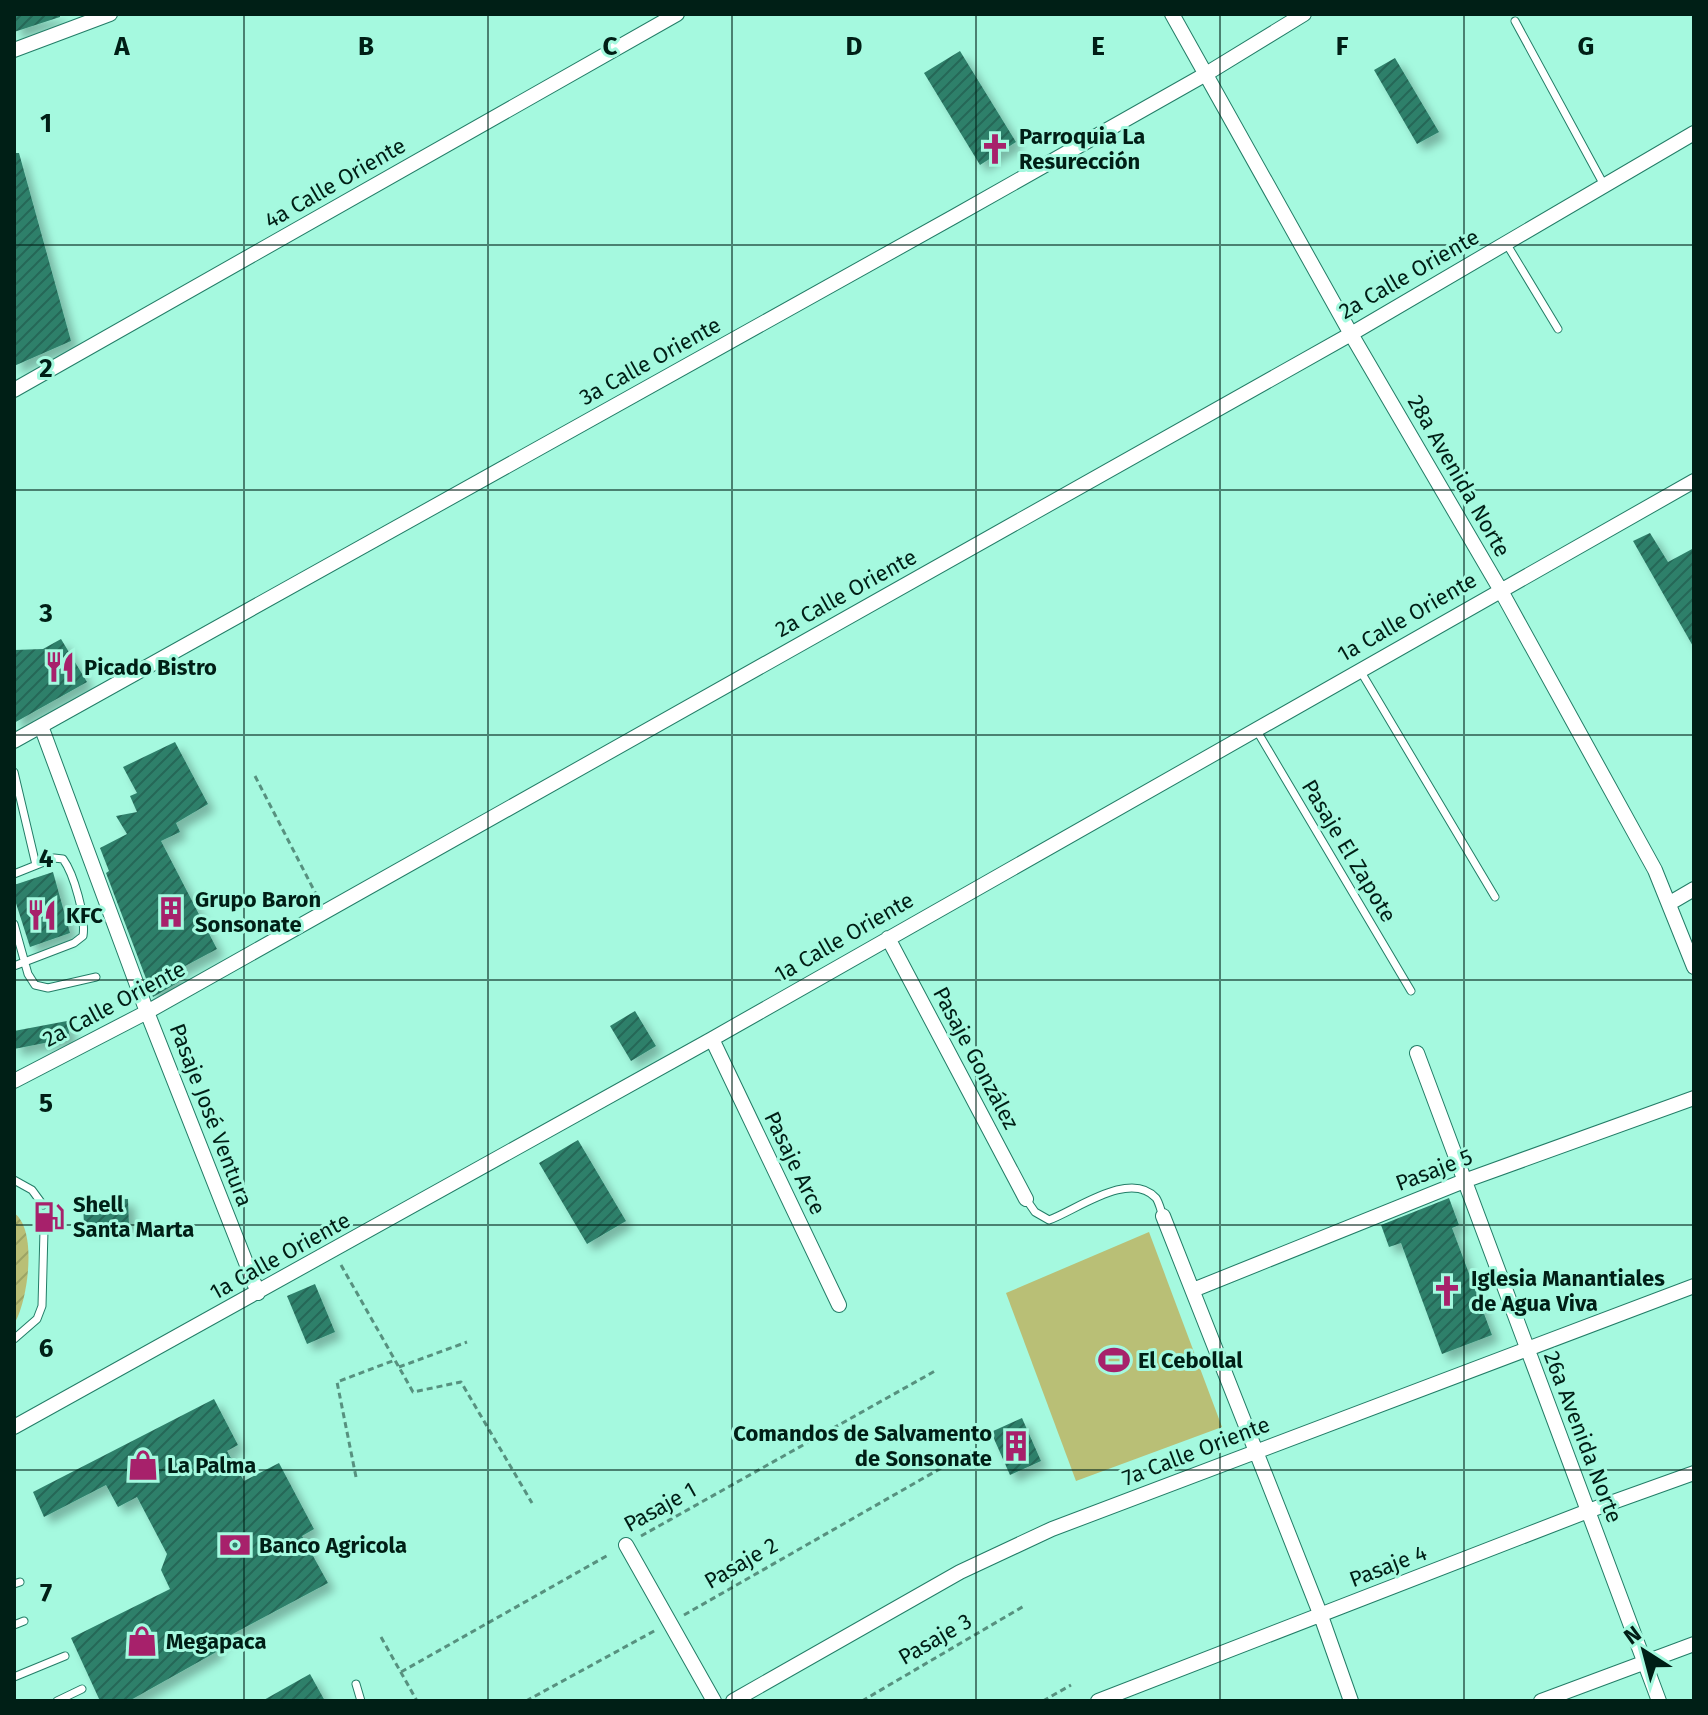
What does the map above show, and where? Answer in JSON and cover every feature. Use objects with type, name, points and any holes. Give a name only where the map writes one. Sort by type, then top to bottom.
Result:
[{"type":"street","points":[[14,50],[110,14]]},
{"type":"street","name":"4a Calle Oriente","points":[[14,390],[677,14]]},
{"type":"street","name":"28a Avenida Norte","points":[[1172,14],[1351,334],[1500,589],[1655,870],[1694,967]]},
{"type":"street","name":"3a Calle Oriente","points":[[14,741],[1206,74],[1304,14]]},
{"type":"street","name":"2a Calle Oriente","points":[[14,1081],[147,1012],[1351,334],[1694,133]]},
{"type":"street","name":"1a Calle Oriente","points":[[14,1427],[334,1252],[1694,481]]},
{"type":"street","name":"Pasaje José Ventura","points":[[41,726],[147,1012],[258,1293]]},
{"type":"street","points":[[1670,903],[1694,889]]},
{"type":"street","name":"Pasaje González","points":[[888,938],[1026,1199]]},
{"type":"street","name":"Pasaje Arce","points":[[712,1039],[839,1305]]},
{"type":"street","name":"26a Avenida Norte","points":[[1417,1053],[1659,1701]]},
{"type":"street","name":"Pasaje 5","points":[[1193,1290],[1464,1181],[1694,1098]]},
{"type":"street","points":[[1163,1216],[1321,1616],[1351,1701]]},
{"type":"street","name":"7a Calle Oriente","points":[[733,1701],[1005,1549],[1526,1347],[1694,1286]]},
{"type":"street","name":"Pasaje 4","points":[[1098,1701],[1694,1473]]},
{"type":"street","points":[[626,1545],[714,1701]]},
{"type":"street","points":[[1541,1701],[1694,1644]]},
{"type":"lane","points":[[1515,21],[1604,185]]},
{"type":"lane","points":[[1506,243],[1558,329]]},
{"type":"lane","points":[[1359,670],[1495,897]]},
{"type":"lane","name":"Pasaje El Zapote","points":[[1256,729],[1411,991]]},
{"type":"lane","points":[[14,772],[36,865]]},
{"type":"lane","points":[[14,874],[54,858],[63,859],[69,868],[84,925],[83,936],[74,943],[14,966]]},
{"type":"lane","points":[[14,924],[23,961],[35,985],[48,988],[96,977]]},
{"type":"lane","points":[[14,1180],[32,1190],[43,1205]]},
{"type":"lane","points":[[1026,1199],[1035,1212],[1049,1220],[1105,1194],[1125,1188],[1144,1190],[1156,1198],[1163,1216]]},
{"type":"lane","points":[[14,1339],[37,1319],[42,1306],[44,1230]]},
{"type":"lane","points":[[14,1625],[24,1621]]},
{"type":"lane","points":[[14,1677],[65,1656]]},
{"type":"lane","points":[[356,1684],[361,1701]]},
{"type":"lane","points":[[57,1701],[82,1689]]},
{"type":"path","points":[[255,776],[325,912]]},
{"type":"path","points":[[334,1252],[413,1392],[461,1382],[532,1503]]},
{"type":"path","points":[[399,1367],[467,1342]]},
{"type":"path","points":[[356,1477],[337,1382],[395,1360]]},
{"type":"path","name":"Pasaje 1","points":[[401,1672],[935,1371]]},
{"type":"path","name":"Pasaje 2","points":[[526,1701],[971,1451]]},
{"type":"path","name":"Pasaje 3","points":[[862,1701],[1024,1606]]},
{"type":"path","points":[[381,1637],[417,1701]]},
{"type":"path","points":[[1043,1701],[1071,1685]]},
{"type":"green space","points":[[14,1213],[26,1234],[28,1266],[23,1300],[14,1324]]},
{"type":"green space","name":"El Cebollal","points":[[1149,1232],[1222,1427],[1076,1481],[1006,1293]]},
{"type":"building","points":[[14,14],[60,14],[60,17],[14,32]]},
{"type":"building","points":[[960,51],[1016,142],[980,165],[924,73]]},
{"type":"building","points":[[1395,58],[1439,132],[1417,144],[1374,70]]},
{"type":"building","points":[[14,153],[19,153],[71,341],[14,366]]},
{"type":"building","points":[[1650,533],[1668,562],[1694,548],[1694,648],[1633,541]]},
{"type":"building","points":[[61,639],[87,682],[14,723],[14,650],[43,649]]},
{"type":"building","points":[[175,742],[208,804],[176,823],[180,832],[161,841],[217,949],[174,972],[179,982],[153,997],[106,873],[109,871],[100,848],[127,834],[116,816],[137,812],[130,796],[137,793],[123,767]]},
{"type":"building","name":"KFC","points":[[53,872],[70,933],[30,947],[14,897],[14,885]]},
{"type":"building","points":[[635,1011],[656,1046],[631,1061],[610,1026]]},
{"type":"building","points":[[67,1021],[70,1038],[14,1049],[14,1031]]},
{"type":"building","points":[[578,1140],[626,1221],[587,1244],[539,1163]]},
{"type":"building","name":"Iglesia Manantiales de Agua Viva","points":[[1449,1198],[1459,1225],[1452,1228],[1492,1335],[1442,1354],[1401,1243],[1389,1247],[1381,1225]]},
{"type":"building","points":[[128,1199],[129,1226],[84,1227],[83,1200]]},
{"type":"building","points":[[315,1284],[335,1332],[307,1344],[287,1296]]},
{"type":"building","points":[[214,1399],[238,1445],[227,1451],[244,1481],[279,1463],[314,1529],[302,1536],[328,1583],[214,1644],[218,1651],[129,1701],[100,1701],[71,1638],[170,1589],[161,1570],[167,1554],[137,1497],[118,1507],[106,1485],[44,1517],[33,1492]]},
{"type":"building","name":"Comandos de Salvamento de Sonsonate","points":[[1022,1418],[1041,1461],[1010,1475],[991,1432]]},
{"type":"building","points":[[310,1674],[325,1701],[262,1701]]},
{"type":"place","name":"Parroquia La Resurección","points":[[995,149]]},
{"type":"place","name":"Picado Bistro","points":[[60,667]]},
{"type":"place","name":"Grupo Baron Sonsonate","points":[[171,912]]},
{"type":"place","name":"KFC","points":[[42,915]]},
{"type":"place","name":"Shell Santa Marta","points":[[49,1217]]},
{"type":"place","name":"Iglesia Manantiales de Agua Viva","points":[[1447,1291]]},
{"type":"place","name":"El Cebollal","points":[[1114,1360]]},
{"type":"place","name":"Comandos de Salvamento de Sonsonate","points":[[1016,1446]]},
{"type":"place","name":"La Palma","points":[[143,1465]]},
{"type":"place","name":"Banco Agricola","points":[[235,1545]]},
{"type":"place","name":"Megapaca","points":[[142,1641]]}]
